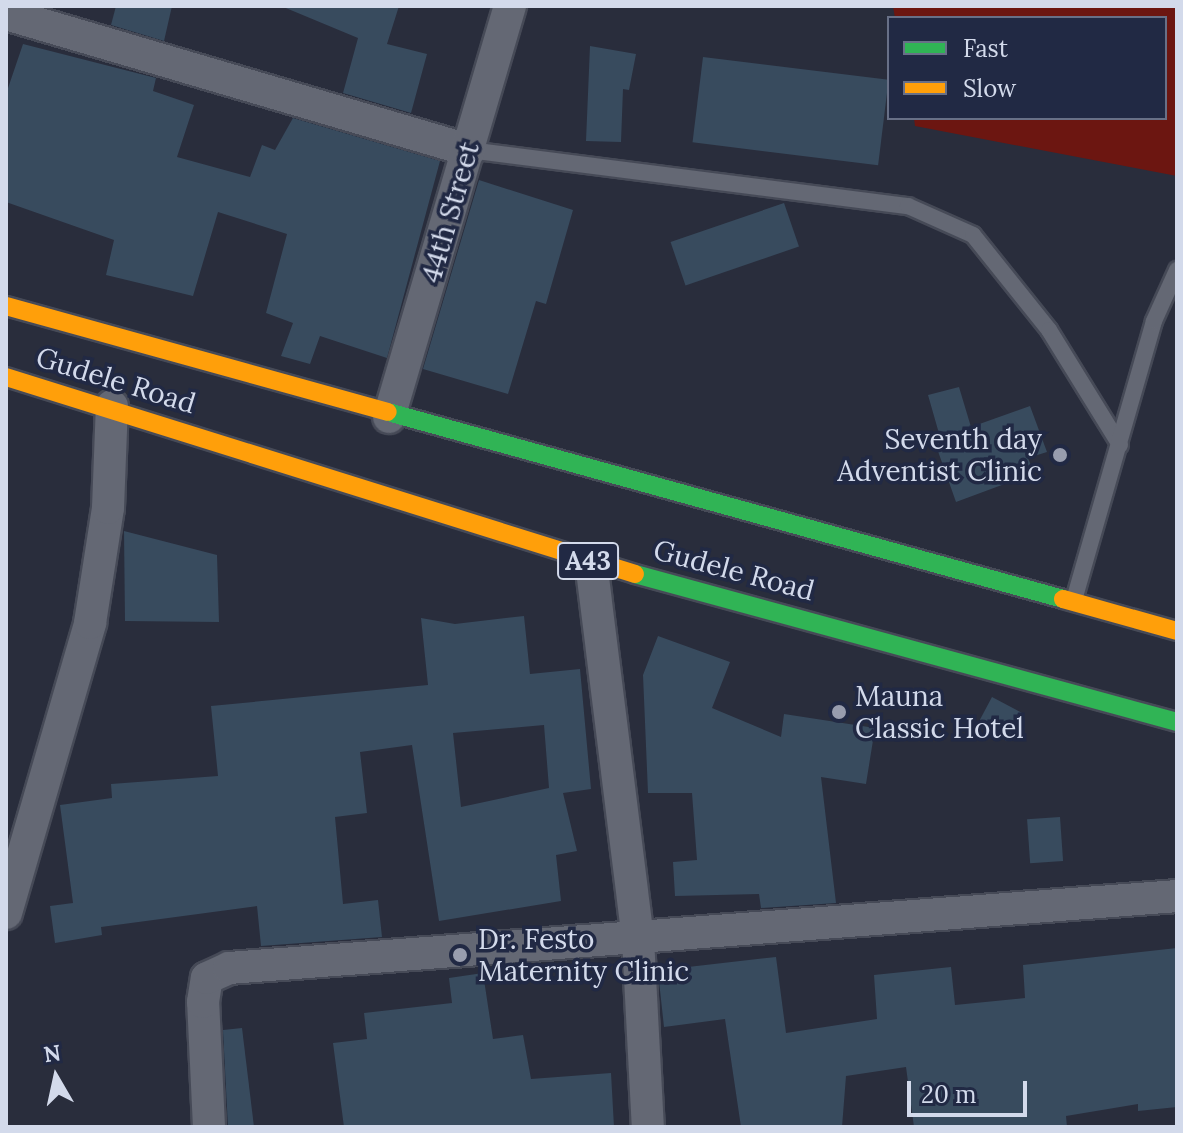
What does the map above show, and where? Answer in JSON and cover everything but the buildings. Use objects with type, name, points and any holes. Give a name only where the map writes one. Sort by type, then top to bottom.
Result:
[{"type":"highway","name":"Gudele Road","points":[[6,306],[389,417],[1177,631]]},
{"type":"highway","name":"Gudele Road","points":[[6,377],[112,406],[591,562],[1177,722]]},
{"type":"street","name":"44th Street","points":[[389,417],[510,6]]},
{"type":"street","points":[[6,14],[469,150]]},
{"type":"street","points":[[6,913],[90,623],[108,508],[112,406]]},
{"type":"street","points":[[591,562],[638,939],[648,1127]]},
{"type":"street","points":[[209,1127],[203,1002],[207,978],[229,968],[1177,896]]},
{"type":"lane","points":[[469,150],[908,206],[973,235],[1049,330],[1120,445]]},
{"type":"lane","points":[[1073,603],[1177,270]]},
{"type":"shaded area","points":[[893,6],[1177,6],[1177,176],[915,126],[914,120],[1167,120],[1167,16],[895,16]]},
{"type":"traffic: fast","points":[[388,412],[1063,599]]},
{"type":"traffic: fast","points":[[635,574],[1177,722]]},
{"type":"traffic: slow","points":[[6,306],[388,412]]},
{"type":"traffic: slow","points":[[6,377],[635,574]]},
{"type":"traffic: slow","points":[[1063,599],[1177,631]]},
{"type":"place","name":"Seventh day Adventist Clinic","points":[[1060,455]]},
{"type":"place","name":"Mauna Classic Hotel","points":[[839,712]]},
{"type":"place","name":"Dr. Festo Maternity Clinic","points":[[460,955]]}]
